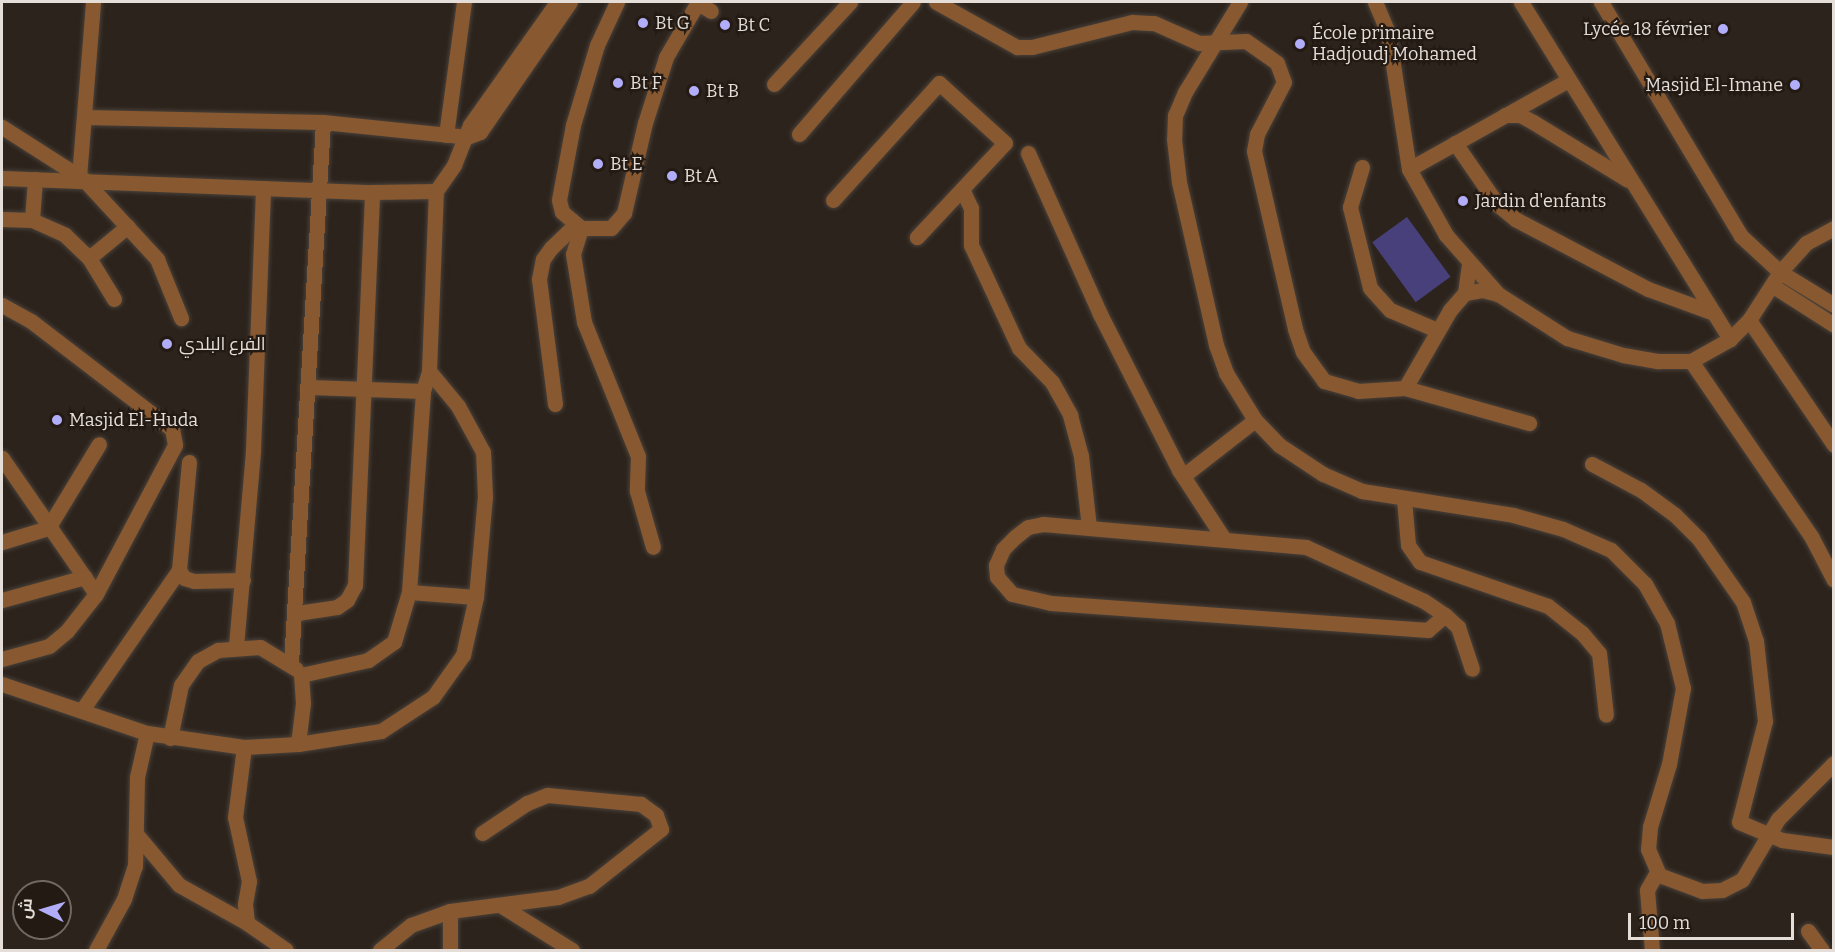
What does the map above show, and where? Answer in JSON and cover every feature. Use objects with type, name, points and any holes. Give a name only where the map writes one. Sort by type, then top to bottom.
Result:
[{"type":"street","points":[[85,180],[84,117],[93,2]]},
{"type":"street","points":[[446,135],[464,2]]},
{"type":"street","points":[[170,738],[181,685],[198,660],[236,646],[260,646],[296,669],[336,670],[369,660],[394,642],[409,592],[423,391],[429,371],[436,191],[467,137],[470,125],[557,2]]},
{"type":"street","points":[[84,117],[323,122],[467,137],[480,132],[570,2]]},
{"type":"street","points":[[774,84],[850,2]]},
{"type":"street","points":[[799,134],[913,2]]},
{"type":"street","points":[[936,2],[1017,47],[1032,47],[1132,22],[1154,23],[1199,43],[1216,39],[1246,41],[1277,63],[1282,72],[1280,96],[1257,134],[1254,151],[1279,271],[1303,352],[1324,381],[1337,387],[1358,391],[1404,388],[1529,423]]},
{"type":"street","points":[[1240,2],[1216,39],[1175,115],[1174,139],[1179,182],[1216,345],[1226,373],[1255,420],[1279,445],[1323,474],[1362,491],[1514,515],[1563,530],[1611,550],[1645,584],[1667,623],[1683,688],[1669,764],[1650,827],[1648,849],[1657,872],[1678,884],[1702,891],[1722,890],[1742,880],[1778,819],[1833,763]]},
{"type":"street","points":[[1375,2],[1388,32],[1409,168],[1446,235],[1469,264],[1498,294],[1548,328],[1585,344],[1658,361],[1691,361],[1730,339],[1749,320],[1776,279],[1806,243],[1833,228]]},
{"type":"street","points":[[1521,2],[1730,339]]},
{"type":"street","points":[[1601,2],[1741,236],[1776,279],[1833,325]]},
{"type":"street","points":[[619,6],[590,86],[569,172],[559,200],[562,212],[578,226],[611,228],[624,213],[638,179],[662,90],[666,57],[702,5]]},
{"type":"street","points":[[1409,168],[1568,80]]},
{"type":"street","points":[[833,200],[939,83],[1005,143],[917,237]]},
{"type":"street","points":[[1505,115],[1533,122],[1633,183]]},
{"type":"street","points":[[298,744],[303,704],[296,669],[297,613],[323,122]]},
{"type":"street","points":[[2,127],[85,180],[157,260],[181,318]]},
{"type":"street","points":[[1455,143],[1498,205],[1515,219],[1648,289],[1714,313]]},
{"type":"street","points":[[1028,153],[1100,314],[1183,476],[1224,539]]},
{"type":"street","points":[[1362,167],[1350,207],[1370,288],[1390,310],[1437,330]]},
{"type":"street","points":[[2,178],[372,192],[436,191]]},
{"type":"street","points":[[32,220],[35,180]]},
{"type":"street","points":[[236,646],[257,385],[263,188]]},
{"type":"street","points":[[963,189],[971,208],[971,245],[1019,348],[1052,381],[1070,416],[1081,456],[1089,527]]},
{"type":"street","points":[[297,613],[337,607],[347,600],[355,585],[372,192]]},
{"type":"street","points":[[2,219],[32,220],[64,235],[89,258],[114,299]]},
{"type":"street","points":[[89,258],[128,226]]},
{"type":"street","points":[[555,404],[539,279],[543,259],[551,248],[578,226]]},
{"type":"street","points":[[578,226],[573,254],[584,322],[638,456],[637,491],[653,547]]},
{"type":"street","points":[[1404,388],[1437,330],[1465,293],[1469,264]]},
{"type":"street","points":[[1776,279],[1833,305]]},
{"type":"street","points":[[1465,293],[1482,290],[1498,294]]},
{"type":"street","points":[[2,305],[31,321],[172,429],[176,445],[96,594],[58,642],[2,659]]},
{"type":"street","points":[[1749,320],[1833,445]]},
{"type":"street","points":[[1691,361],[1812,538],[1833,580]]},
{"type":"street","points":[[2,684],[147,733],[244,747],[298,744],[381,731],[433,697],[463,655],[476,597],[485,497],[483,452],[458,406],[429,371]]},
{"type":"street","points":[[310,387],[364,391],[423,391]]},
{"type":"street","points":[[1183,476],[1255,420]]},
{"type":"street","points":[[2,542],[48,528],[99,444]]},
{"type":"street","points":[[2,460],[96,594]]},
{"type":"street","points":[[82,710],[179,570],[189,462]]},
{"type":"street","points":[[1592,464],[1641,490],[1674,515],[1699,539],[1743,602],[1756,641],[1765,721],[1739,822],[1768,836],[1833,847]]},
{"type":"street","points":[[1404,499],[1408,544],[1420,562],[1548,606],[1582,633],[1599,652],[1606,715]]},
{"type":"street","points":[[1445,615],[1428,630],[1051,603],[1012,594],[997,578],[996,565],[1003,549],[1028,527],[1043,524],[1306,547],[1324,553],[1424,601],[1445,615],[1458,627],[1472,669]]},
{"type":"street","points":[[179,570],[184,578],[194,581],[243,580]]},
{"type":"street","points":[[2,600],[85,577]]},
{"type":"street","points":[[409,592],[476,597]]},
{"type":"street","points":[[96,951],[124,899],[135,866],[137,777],[147,733]]},
{"type":"street","points":[[244,747],[235,817],[249,881],[244,904],[247,923]]},
{"type":"street","points":[[380,951],[411,925],[450,911],[558,897],[589,886],[661,829],[661,821],[641,804],[547,795],[527,803],[482,833]]},
{"type":"street","points":[[136,835],[179,885],[247,923],[286,951]]},
{"type":"street","points":[[1652,951],[1647,890],[1657,872]]},
{"type":"street","points":[[500,905],[572,951]]},
{"type":"street","points":[[450,911],[450,951]]},
{"type":"street","points":[[1809,931],[1822,951]]},
{"type":"shaded area","points":[[1407,217],[1450,277],[1416,302],[1372,242]]},
{"type":"place","name":"Bt G","points":[[643,23]]},
{"type":"place","name":"Bt C","points":[[725,25]]},
{"type":"place","name":"Lycée 18 février","points":[[1723,29]]},
{"type":"place","name":"École primaire Hadjoudj Mohamed","points":[[1300,44]]},
{"type":"place","name":"Bt F","points":[[618,83]]},
{"type":"place","name":"Masjid El-Imane","points":[[1795,85]]},
{"type":"place","name":"Bt B","points":[[694,91]]},
{"type":"place","name":"Bt E","points":[[598,164]]},
{"type":"place","name":"Bt A","points":[[672,176]]},
{"type":"place","name":"Jardin d'enfants","points":[[1463,201]]},
{"type":"place","name":"الفرع البلدي","points":[[167,344]]},
{"type":"place","name":"Masjid El-Huda","points":[[57,420]]}]
